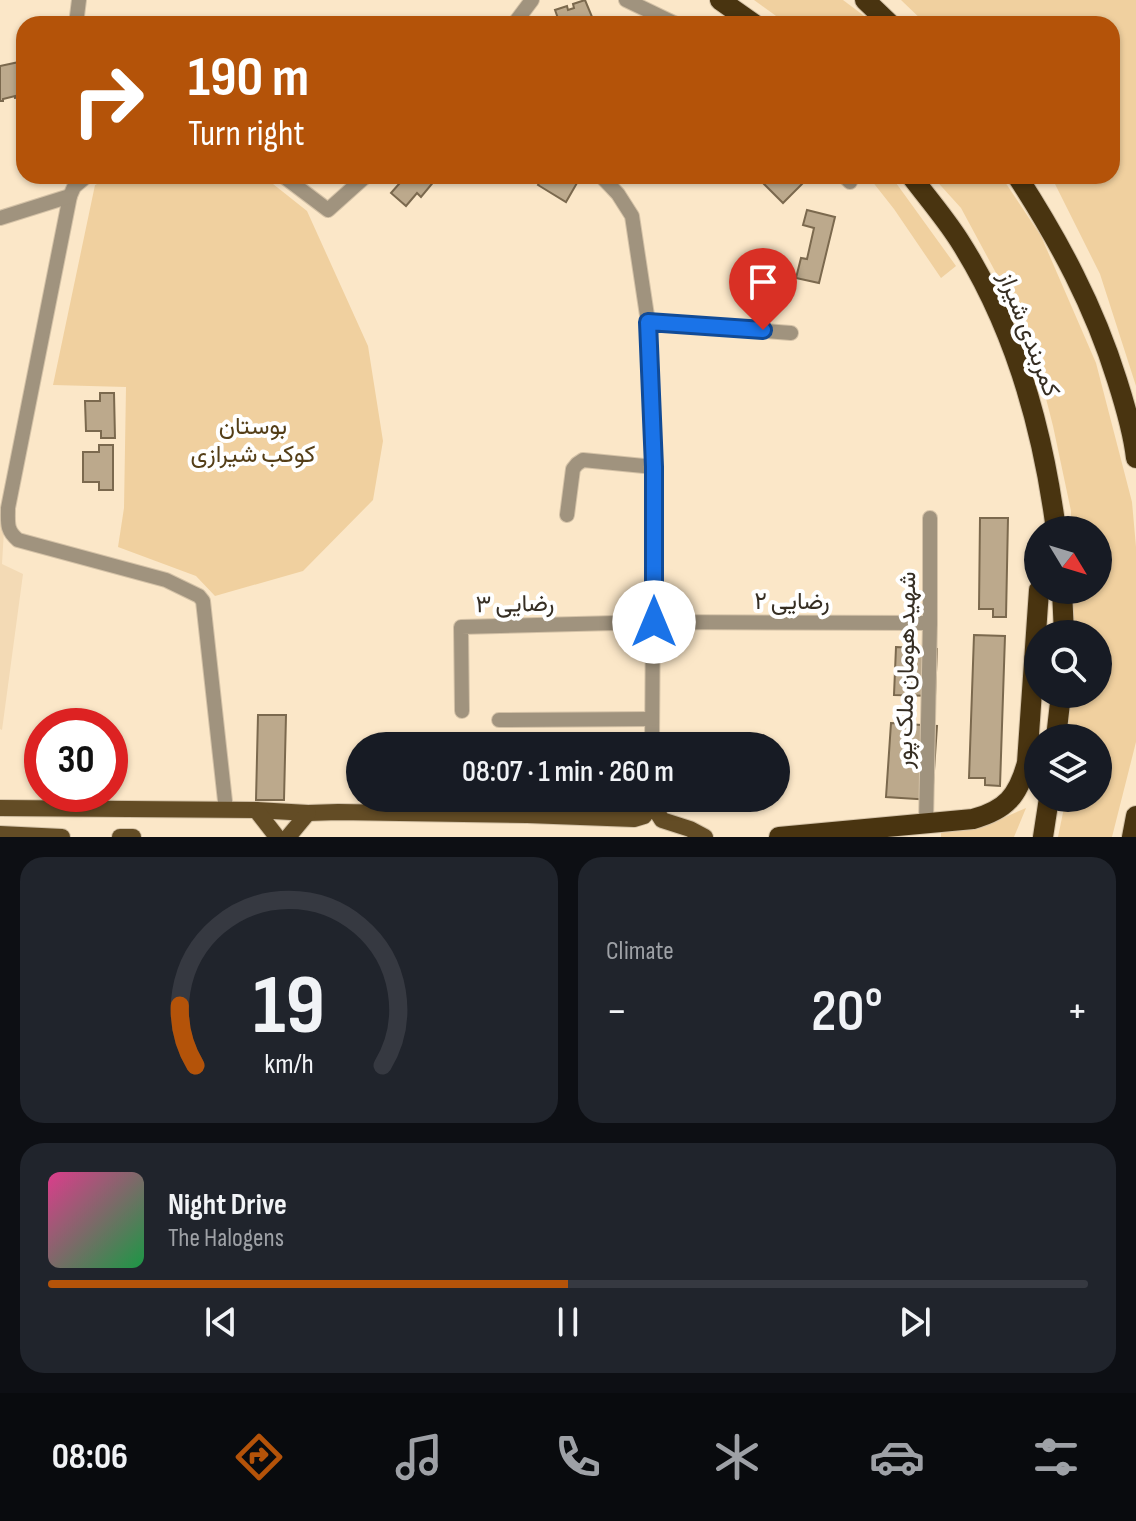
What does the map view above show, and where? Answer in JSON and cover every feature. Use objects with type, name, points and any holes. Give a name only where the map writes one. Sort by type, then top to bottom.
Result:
[{"type":"highway","points":[[720,0],[743,16]]},
{"type":"highway","points":[[865,0],[882,16]]},
{"type":"highway","name":"کمربندی شیراز","points":[[917,184],[958,239],[1002,324],[1019,369],[1046,466],[1054,516]]},
{"type":"highway","points":[[1022,184],[1050,228],[1087,299],[1110,356],[1135,450]]},
{"type":"highway","points":[[1044,516],[1046,466]]},
{"type":"highway","points":[[779,837],[973,819],[987,815],[1010,800],[1027,763],[1038,604]]},
{"type":"highway","points":[[1043,837],[1047,812]]},
{"type":"main road","points":[[0,808],[256,810],[634,819],[646,812]]},
{"type":"main road","points":[[256,810],[277,837]]},
{"type":"main road","points":[[658,812],[662,820],[705,837]]},
{"type":"main road","points":[[288,837],[308,813]]},
{"type":"main road","points":[[0,834],[62,837]]},
{"type":"main road","points":[[120,837],[133,837]]},
{"type":"street","points":[[626,0],[659,16]]},
{"type":"street","points":[[78,184],[70,196],[8,508],[8,525],[11,534],[18,540],[166,580],[203,601],[226,810]]},
{"type":"street","points":[[294,184],[328,210],[357,184]]},
{"type":"street","points":[[609,184],[632,216],[648,322],[654,467],[652,732]]},
{"type":"street","points":[[0,218],[70,196]]},
{"type":"street","points":[[648,322],[791,333]]},
{"type":"street","points":[[567,515],[573,469],[583,460],[654,467]]},
{"type":"street","name":"شهید هومان ملک پور","points":[[926,823],[930,518]]},
{"type":"street","name":"رضایی ۲","points":[[654,622],[930,623]]},
{"type":"street","name":"رضایی ۳","points":[[462,711],[461,627],[654,622]]},
{"type":"street","points":[[499,720],[652,719]]},
{"type":"shaded area","points":[[0,513],[5,513],[2,564],[23,574],[2,730],[0,729]]},
{"type":"green space","points":[[754,0],[843,0],[864,16],[776,16]]},
{"type":"green space","points":[[901,0],[1136,0],[1136,386],[1100,274],[1055,184],[1120,184],[1120,16],[918,16]]},
{"type":"green space","name":"بوستان کوکب شیرازی","points":[[273,184],[307,211],[368,346],[383,441],[373,500],[303,571],[215,596],[196,576],[118,547],[124,508],[126,387],[53,385],[95,185]]},
{"type":"green space","points":[[874,184],[897,184],[956,266],[941,278]]},
{"type":"green space","points":[[939,184],[1006,184],[1041,236],[1096,363],[1132,502],[1136,547],[1136,742],[1112,837],[1058,837],[1063,812],[1112,812],[1112,724],[1068,724],[1069,708],[1112,708],[1112,620],[1070,620],[1070,604],[1112,604],[1112,516],[1071,516],[1053,426],[1030,336],[961,208]]},
{"type":"green space","points":[[1024,809],[1014,837],[941,837],[941,831],[982,827]]},
{"type":"building","points":[[585,0],[592,16],[557,16],[555,10],[567,6],[568,10],[574,8],[573,4]]},
{"type":"building","points":[[16,63],[16,98],[0,101],[0,66]]},
{"type":"building","points":[[399,184],[432,184],[421,197],[417,193],[406,206],[391,193]]},
{"type":"building","points":[[539,184],[576,184],[566,202]]},
{"type":"building","points":[[764,184],[802,184],[783,203]]},
{"type":"building","points":[[807,210],[835,217],[819,283],[796,278],[801,258],[807,259],[814,228],[803,225]]},
{"type":"building","points":[[100,393],[114,393],[115,438],[101,438],[101,431],[86,431],[85,401],[100,401]]},
{"type":"building","points":[[99,445],[113,445],[113,490],[99,490],[99,482],[83,482],[83,452],[99,452]]},
{"type":"building","points":[[980,518],[1008,518],[1006,617],[993,617],[993,609],[979,609]]},
{"type":"building","points":[[974,635],[1005,636],[1000,786],[985,785],[985,778],[969,778]]},
{"type":"building","points":[[896,647],[937,649],[935,696],[894,695]]},
{"type":"building","points":[[258,715],[286,715],[284,800],[256,800]]},
{"type":"building","points":[[891,723],[937,726],[932,800],[886,797]]},
{"type":"route","points":[[654,622],[654,467],[648,322],[763,330]]}]
